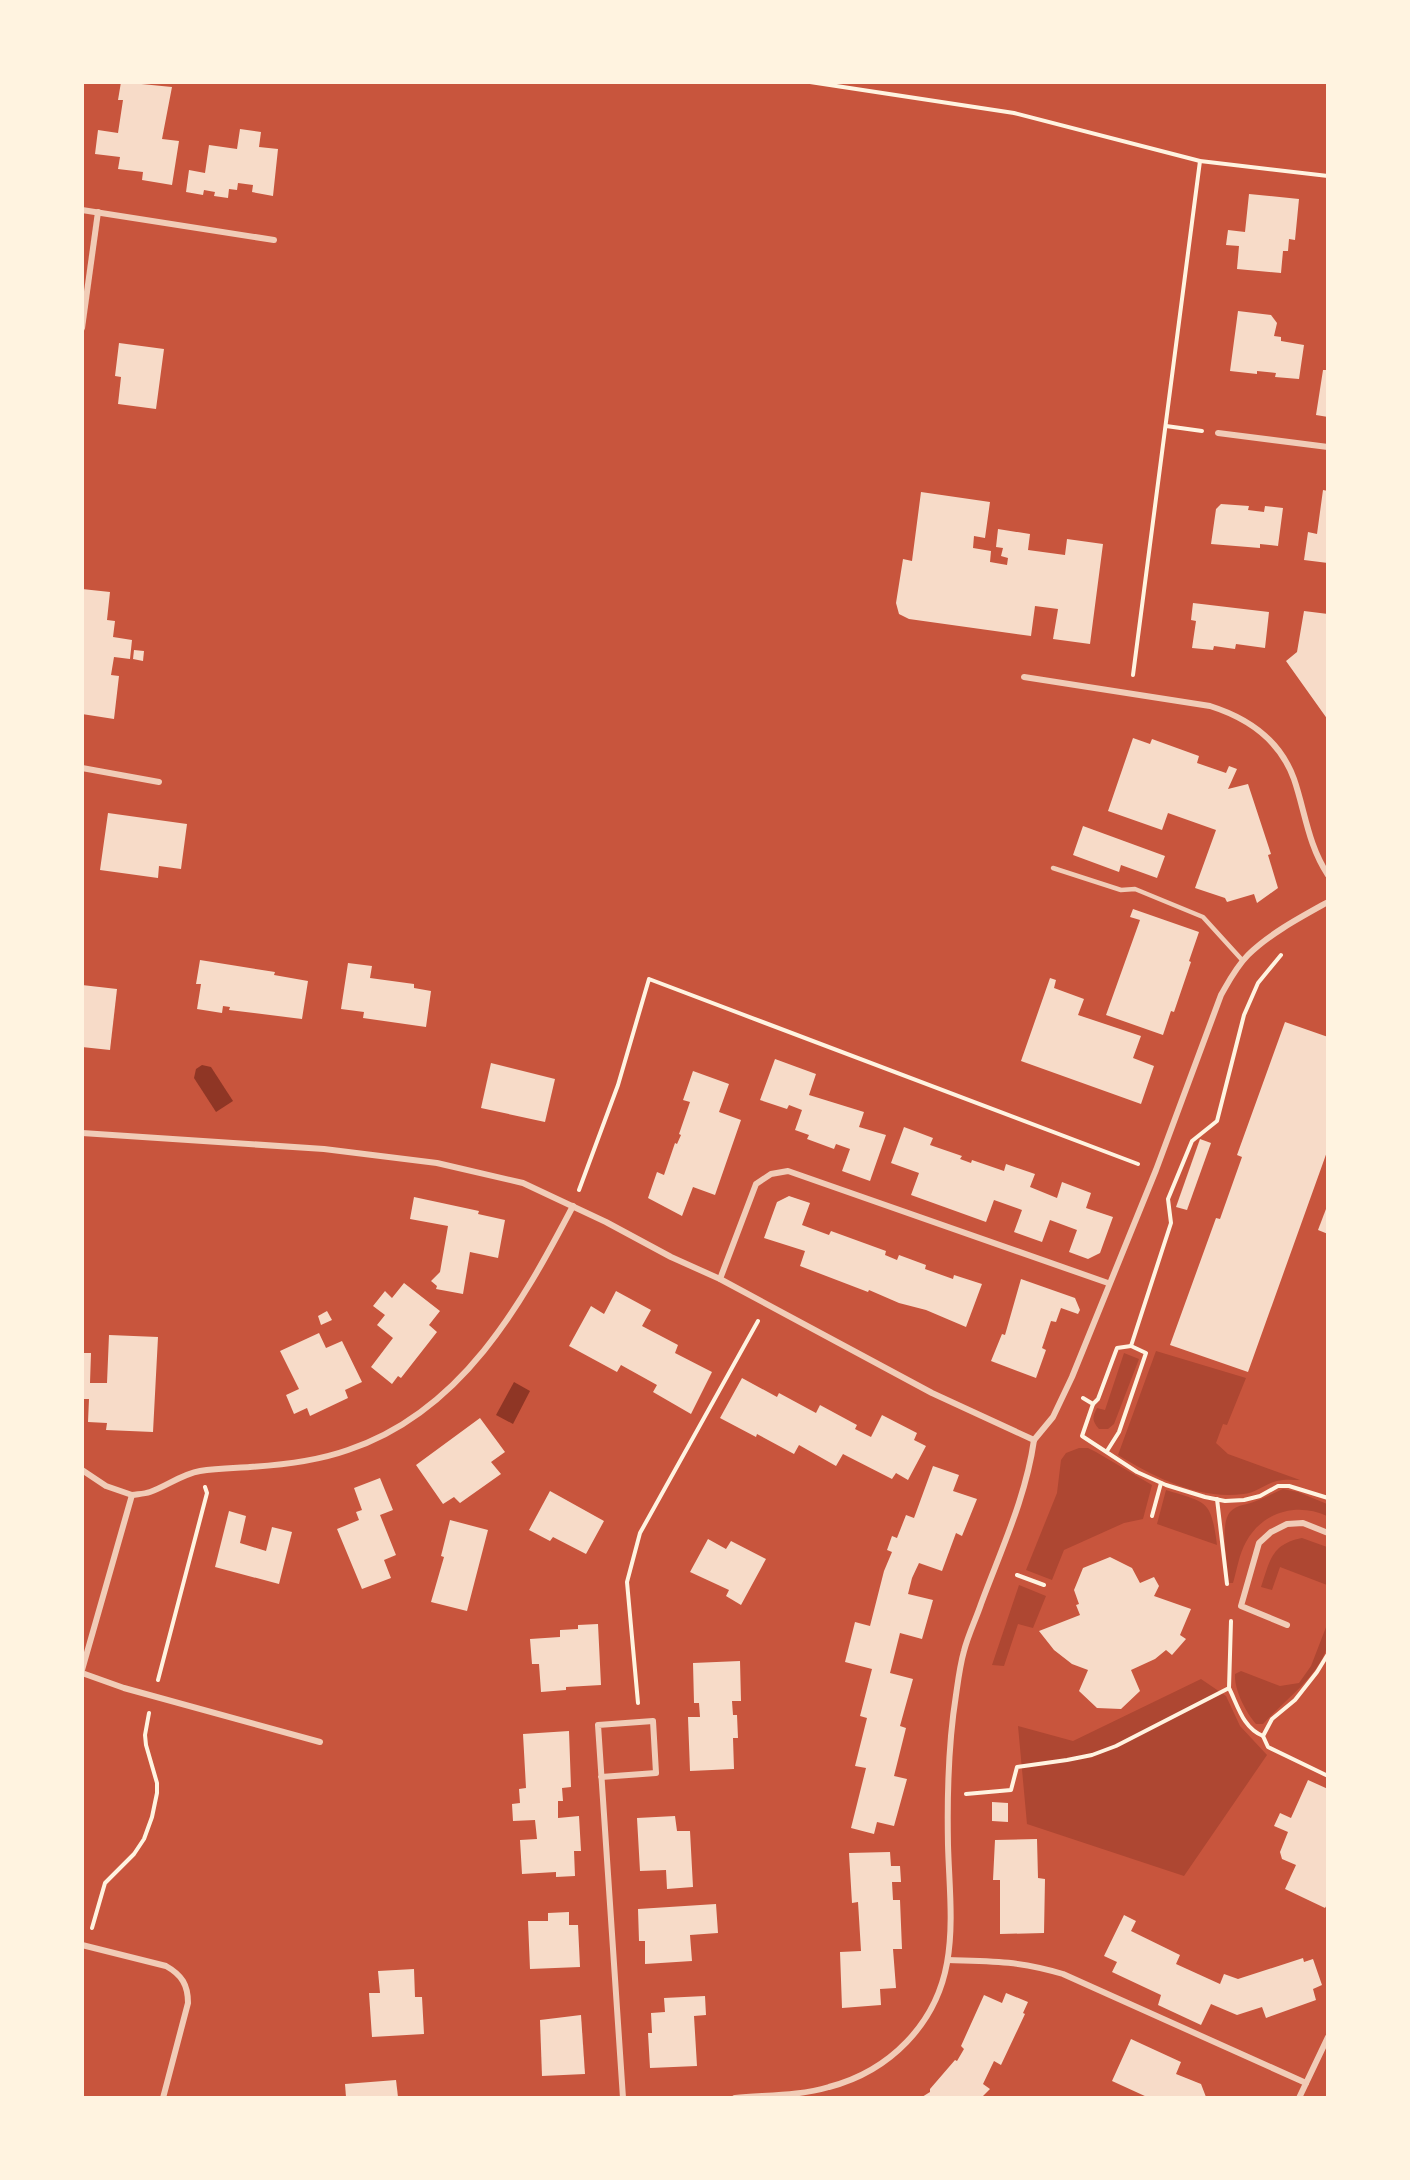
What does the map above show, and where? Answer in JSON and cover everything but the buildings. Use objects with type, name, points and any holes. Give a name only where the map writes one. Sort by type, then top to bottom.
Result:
[{"type":"street","points":[[82,210],[274,240]]},
{"type":"street","points":[[82,328],[98,212]]},
{"type":"street","points":[[1218,433],[1328,447]]},
{"type":"street","points":[[1024,677],[1210,706],[1231,713],[1249,723],[1280,751],[1294,778],[1307,830],[1328,875]]},
{"type":"street","points":[[82,768],[159,782]]},
{"type":"street","points":[[735,2097],[805,2095],[852,2079],[878,2066],[898,2052],[912,2037],[934,2005],[942,1988],[948,1960],[950,1926],[947,1795],[953,1721],[964,1650],[1020,1501],[1030,1470],[1034,1440],[1053,1417],[1061,1400],[1156,1170],[1211,1019],[1230,980],[1243,961],[1269,939],[1328,903]]},
{"type":"street","points":[[82,1133],[285,1146],[437,1163],[523,1183],[720,1279],[932,1393],[1034,1440]]},
{"type":"street","points":[[720,1279],[756,1184],[771,1174],[788,1171],[1108,1283]]},
{"type":"street","points":[[82,1470],[106,1486],[132,1495],[150,1492],[178,1477],[200,1470],[283,1465],[319,1458],[358,1446],[410,1421],[440,1398],[486,1351],[540,1269],[573,1206]]},
{"type":"street","points":[[132,1495],[82,1672],[153,1696],[320,1742]]},
{"type":"street","points":[[1287,1625],[1241,1606],[1259,1543],[1271,1532],[1287,1524],[1303,1523],[1328,1533]]},
{"type":"street","points":[[601,1777],[656,1773],[653,1721],[598,1725],[601,1777],[623,2097]]},
{"type":"street","points":[[85,1946],[166,1966],[184,1981],[188,1990],[188,2003],[163,2097]]},
{"type":"street","points":[[948,1960],[1001,1961],[1033,1965],[1063,1974],[1306,2083]]},
{"type":"street","points":[[1299,2097],[1328,2037]]},
{"type":"lane","points":[[1053,868],[1121,890],[1135,890],[1203,917],[1243,961]]},
{"type":"path","points":[[810,82],[1014,113],[1200,161],[1328,176]]},
{"type":"path","points":[[1131,693],[1200,161]]},
{"type":"path","points":[[1166,426],[1218,433]]},
{"type":"path","points":[[1131,1346],[1171,1223],[1168,1199],[1192,1141],[1217,1121],[1244,1015],[1258,983],[1276,959],[1287,949]]},
{"type":"path","points":[[573,1206],[618,1085],[649,979],[1156,1170]]},
{"type":"path","points":[[639,1722],[627,1582],[640,1533],[767,1305]]},
{"type":"path","points":[[1107,1451],[1119,1432],[1146,1353],[1131,1346],[1117,1348],[1082,1436],[1137,1472],[1161,1483],[1217,1499],[1244,1500],[1260,1496],[1278,1486],[1300,1488],[1328,1498]]},
{"type":"path","points":[[1083,1397],[1093,1404]]},
{"type":"path","points":[[85,1946],[105,1883],[134,1854],[144,1839],[152,1817],[157,1783],[145,1735],[153,1696],[207,1493],[200,1470]]},
{"type":"path","points":[[1152,1516],[1161,1483]]},
{"type":"path","points":[[1217,1499],[1228,1590]]},
{"type":"path","points":[[1017,1575],[1044,1586]]},
{"type":"path","points":[[1231,1613],[1229,1688],[1245,1722],[1255,1733],[1263,1736],[1268,1747],[1328,1776]]},
{"type":"path","points":[[1263,1736],[1272,1719],[1295,1700],[1328,1654]]},
{"type":"path","points":[[947,1795],[1011,1790],[1017,1767],[1067,1760],[1108,1749],[1229,1688]]},
{"type":"shaded area","points":[[202,1065],[211,1067],[233,1101],[216,1112],[194,1078],[196,1069]]},
{"type":"shaded area","points":[[1156,1351],[1246,1378],[1227,1425],[1223,1424],[1216,1443],[1228,1454],[1300,1480],[1277,1481],[1243,1494],[1210,1494],[1162,1479],[1118,1455]]},
{"type":"shaded area","points":[[1124,1353],[1139,1359],[1114,1424],[1108,1429],[1099,1429],[1093,1419],[1094,1414],[1097,1408],[1105,1410]]},
{"type":"shaded area","points":[[514,1382],[530,1391],[513,1424],[496,1415]]},
{"type":"shaded area","points":[[1079,1448],[1088,1448],[1096,1452],[1152,1485],[1143,1519],[1124,1523],[1064,1550],[1052,1580],[1026,1570],[1057,1493],[1061,1460],[1066,1453]]},
{"type":"shaded area","points":[[1283,1489],[1298,1492],[1327,1504],[1327,1516],[1316,1512],[1292,1510],[1281,1512],[1261,1523],[1246,1542],[1233,1583],[1229,1583],[1225,1526],[1230,1512],[1236,1507]]},
{"type":"shaded area","points":[[1166,1490],[1205,1505],[1212,1519],[1217,1545],[1157,1524]]},
{"type":"shaded area","points":[[1302,1538],[1327,1547],[1327,1585],[1280,1567],[1272,1590],[1261,1587],[1273,1555],[1278,1549]]},
{"type":"shaded area","points":[[1019,1585],[1046,1596],[1033,1628],[1018,1624],[1004,1666],[992,1665]]},
{"type":"shaded area","points":[[1328,1622],[1327,1647],[1315,1670],[1263,1724],[1256,1724],[1241,1700],[1236,1687],[1235,1674],[1241,1671],[1280,1686],[1299,1683],[1311,1666]]},
{"type":"shaded area","points":[[1201,1679],[1226,1696],[1240,1726],[1267,1755],[1184,1876],[1027,1824],[1018,1726],[1073,1741]]}]
